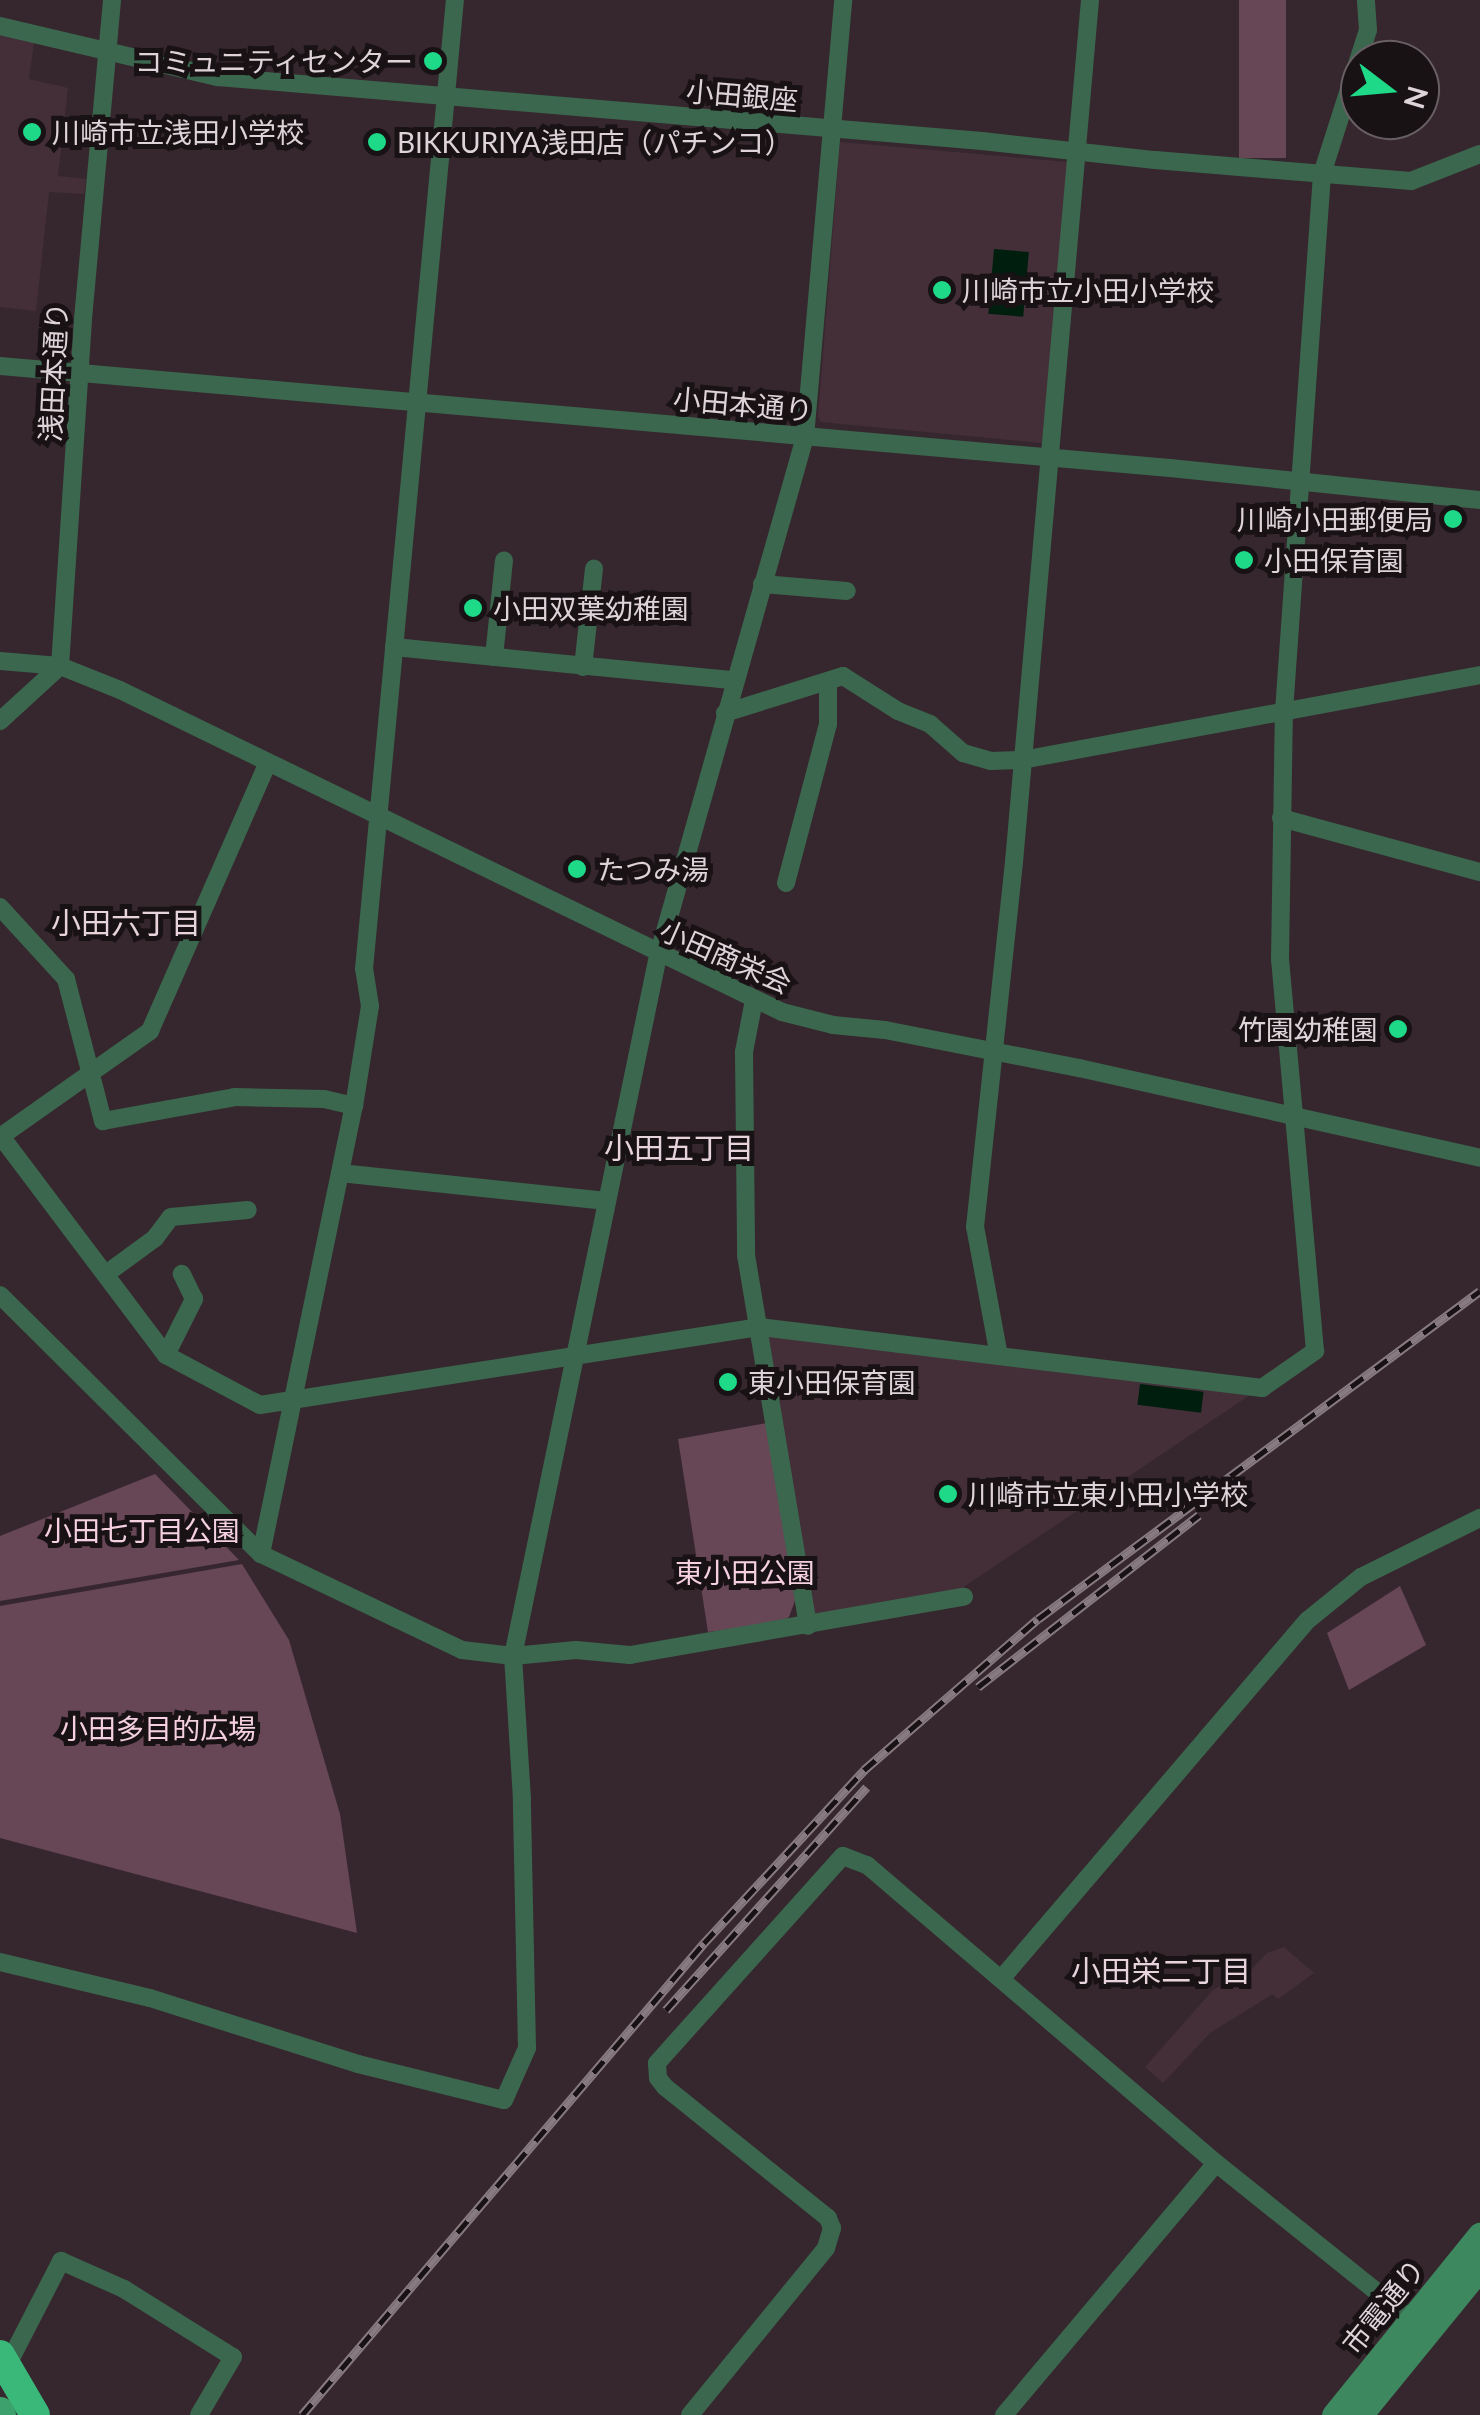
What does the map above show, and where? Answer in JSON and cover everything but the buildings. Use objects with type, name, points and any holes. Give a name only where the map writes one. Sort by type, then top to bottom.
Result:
[{"type":"highway","points":[[0,2355],[35,2415]]},
{"type":"street","name":"浅田本通り","points":[[60,666],[112,0]]},
{"type":"street","points":[[261,1554],[354,1106],[370,1006],[364,969],[376,817],[420,401],[455,0]]},
{"type":"street","points":[[0,1962],[150,1998],[358,2064],[504,2100],[528,2048],[514,1656],[658,956],[733,680],[805,437],[843,0]]},
{"type":"street","points":[[999,1356],[975,1227],[1052,458],[1090,0]]},
{"type":"street","points":[[267,764],[150,1031],[0,1136],[166,1355],[260,1405],[760,1327],[1262,1388],[1316,1351],[1280,960],[1284,711],[1297,480],[1322,174],[1368,30],[1366,0]]},
{"type":"street","name":"小田銀座","points":[[0,26],[218,77],[1410,182],[1480,154]]},
{"type":"street","name":"小田本通り","points":[[0,366],[1297,480],[1480,500]]},
{"type":"street","points":[[494,658],[504,560]]},
{"type":"street","points":[[583,666],[594,569]]},
{"type":"street","points":[[762,584],[848,592]]},
{"type":"street","points":[[394,646],[733,680]]},
{"type":"street","name":"小田商栄会","points":[[0,661],[60,666],[120,690],[754,1000],[833,1026],[885,1030],[1292,1112],[1480,1158]]},
{"type":"street","points":[[0,721],[60,666]]},
{"type":"street","points":[[724,713],[843,676],[898,711],[930,724],[963,753],[991,762],[1022,760],[1480,675]]},
{"type":"street","points":[[786,883],[828,724],[828,681]]},
{"type":"street","points":[[1281,818],[1480,872]]},
{"type":"street","points":[[0,906],[66,979],[103,1121],[236,1097],[324,1099],[354,1106]]},
{"type":"street","points":[[754,1000],[744,1052],[746,1255],[808,1626]]},
{"type":"street","points":[[340,1174],[607,1201]]},
{"type":"street","points":[[106,1274],[155,1238],[171,1217],[248,1210]]},
{"type":"street","points":[[166,1355],[194,1298],[182,1274]]},
{"type":"street","points":[[0,1295],[261,1554],[439,1642],[514,1656],[576,1650],[630,1655],[964,1597]]},
{"type":"street","points":[[1000,1979],[1308,1620],[1361,1577],[1480,1518]]},
{"type":"street","points":[[690,2415],[826,2248],[832,2228],[828,2218],[665,2087],[657,2070],[666,2051],[843,1856],[867,1866],[1216,2163],[1411,2319]]},
{"type":"street","points":[[1004,2415],[1216,2163]]},
{"type":"street","name":"市電通り","points":[[1334,2415],[1480,2235]]},
{"type":"street","points":[[0,2380],[61,2261],[124,2289],[233,2357],[199,2415]]},
{"type":"street","name":"市電通り","points":[[1360,2415],[1480,2268]]},
{"type":"shaded area","name":"川崎市立浅田小学校","points":[[0,34],[34,42],[29,79],[68,88],[58,176],[86,179],[84,194],[49,192],[36,311],[0,307]]},
{"type":"shaded area","name":"川崎市立小田小学校","points":[[840,142],[1068,162],[1042,443],[821,422],[818,417]]},
{"type":"shaded area","points":[[994,249],[1029,252],[1023,317],[988,314]]},
{"type":"shaded area","name":"川崎市立東小田小学校","points":[[775,1334],[1253,1393],[953,1594],[814,1619],[769,1338]]},
{"type":"shaded area","points":[[1140,1384],[1204,1392],[1201,1413],[1137,1405]]},
{"type":"shaded area","points":[[1284,1947],[1314,1973],[1278,1999],[1273,1994],[1210,2033],[1163,2083],[1145,2067],[1213,1990],[1251,1970],[1267,1953]]},
{"type":"green space","points":[[1239,0],[1286,0],[1286,158],[1239,158]]},
{"type":"green space","name":"東小田公園","points":[[767,1423],[796,1598],[789,1617],[780,1623],[708,1632],[678,1439]]},
{"type":"green space","name":"小田七丁目公園","points":[[155,1474],[239,1560],[0,1601],[0,1536]]},
{"type":"green space","name":"小田多目的広場","points":[[242,1564],[289,1640],[340,1814],[357,1933],[0,1838],[0,1606]]},
{"type":"green space","points":[[1400,1586],[1426,1645],[1349,1690],[1327,1633]]},
{"type":"railway","points":[[302,2415],[704,1943],[864,1770],[1038,1619],[1480,1291]]},
{"type":"railway","points":[[978,1687],[1199,1515]]},
{"type":"railway","points":[[666,2010],[867,1787]]},
{"type":"place","name":"コミュニティセンター","points":[[433,61]]},
{"type":"place","name":"川崎市立浅田小学校","points":[[32,132]]},
{"type":"place","name":"BIKKURIYA浅田店（パチンコ）","points":[[377,142]]},
{"type":"place","name":"川崎市立小田小学校","points":[[942,290]]},
{"type":"place","name":"川崎小田郵便局","points":[[1453,519]]},
{"type":"place","name":"小田保育園","points":[[1244,560]]},
{"type":"place","name":"小田双葉幼稚園","points":[[473,608]]},
{"type":"place","name":"たつみ湯","points":[[577,869]]},
{"type":"place","name":"竹園幼稚園","points":[[1398,1029]]},
{"type":"place","name":"東小田保育園","points":[[728,1382]]},
{"type":"place","name":"川崎市立東小田小学校","points":[[948,1494]]},
{"type":"district","name":"小田六丁目","points":[[126,922]]},
{"type":"district","name":"小田五丁目","points":[[679,1147]]},
{"type":"district","name":"小田栄二丁目","points":[[1161,1970]]}]
